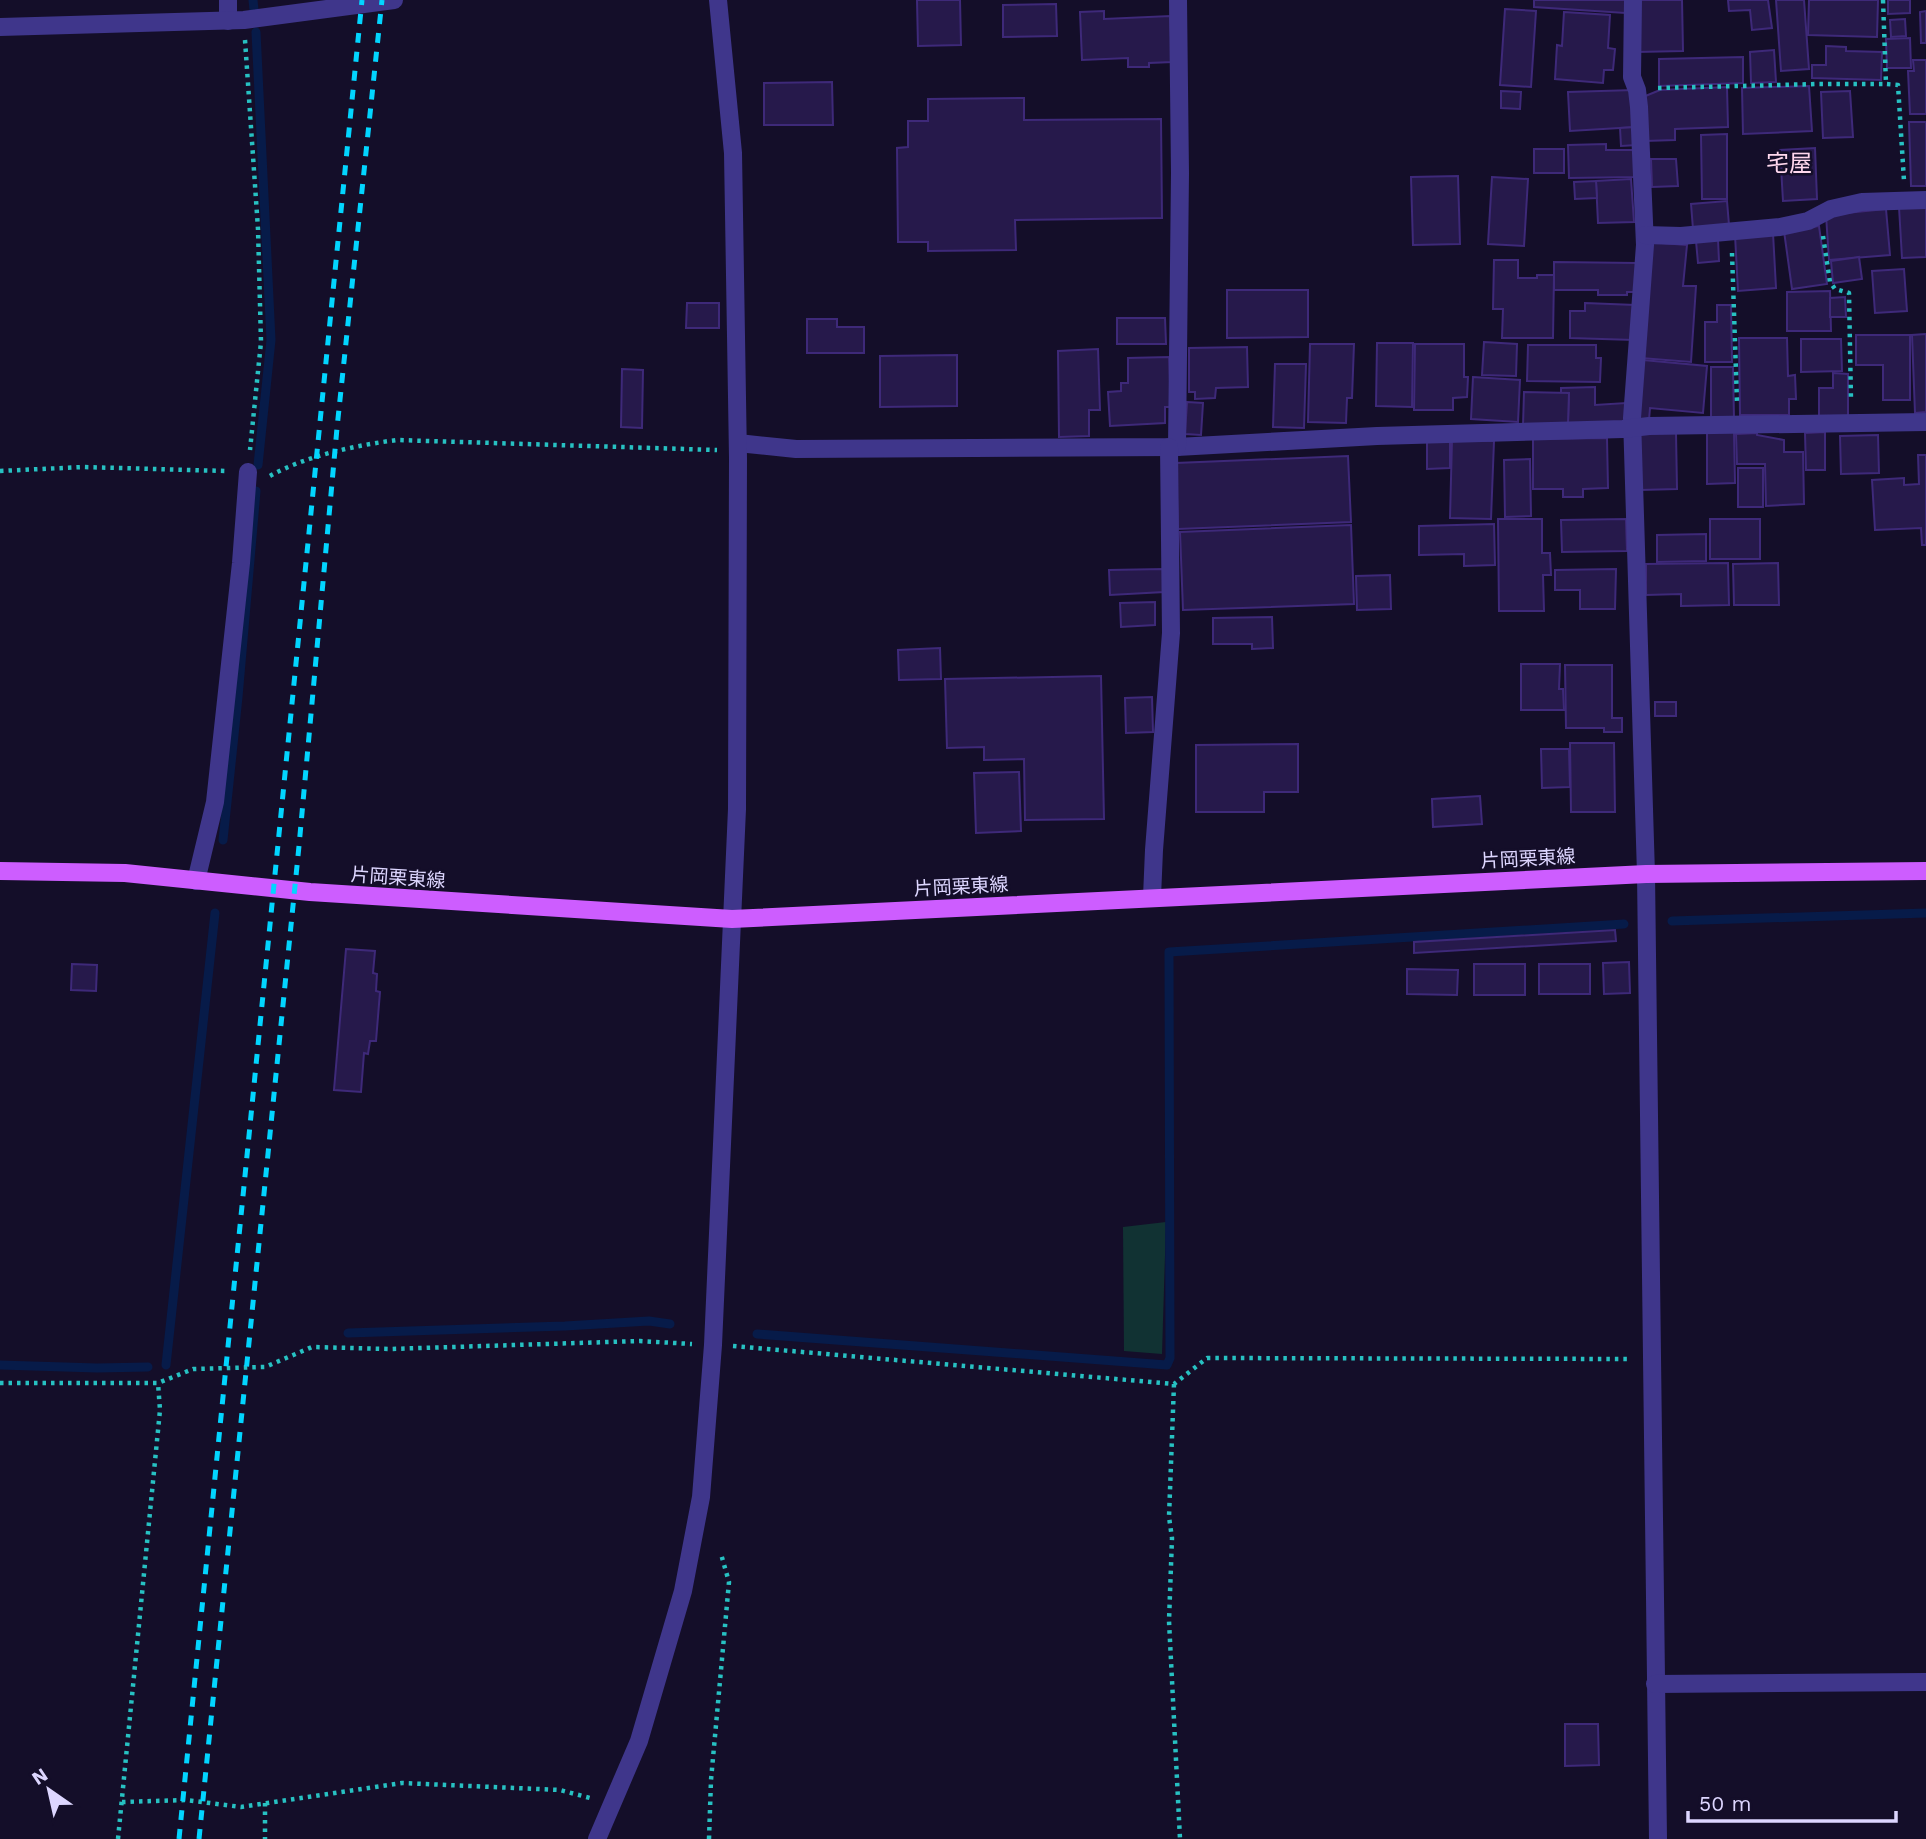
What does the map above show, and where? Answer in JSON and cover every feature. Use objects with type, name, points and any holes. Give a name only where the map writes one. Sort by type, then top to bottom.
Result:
[{"type":"main road","name":"片岡栗東線","points":[[0,870],[125,873],[310,892],[732,919],[1646,874],[1926,871]]},
{"type":"street","points":[[228,0],[236,21]]},
{"type":"street","points":[[0,27],[236,21],[394,0]]},
{"type":"street","points":[[597,1839],[639,1741],[683,1591],[701,1497],[713,1345],[737,809],[738,443],[733,153],[718,0]]},
{"type":"street","points":[[1152,897],[1171,633],[1180,173],[1178,0]]},
{"type":"street","points":[[1633,0],[1632,77],[1638,95],[1645,235],[1632,428],[1646,874],[1658,1839]]},
{"type":"street","points":[[1645,235],[1681,236],[1780,227],[1808,221],[1831,209],[1862,202],[1926,200]]},
{"type":"street","points":[[738,443],[796,449],[1173,447],[1649,426],[1926,422]]},
{"type":"street","points":[[196,881],[215,802],[248,472]]},
{"type":"street","points":[[1655,1684],[1926,1682]]},
{"type":"path","points":[[1883,0],[1886,85]]},
{"type":"path","points":[[236,21],[258,229],[261,342],[248,472]]},
{"type":"path","points":[[1638,95],[1658,88],[1898,85],[1905,199]]},
{"type":"path","points":[[1820,215],[1830,282],[1835,289],[1849,293],[1851,422]]},
{"type":"path","points":[[1731,232],[1737,424]]},
{"type":"path","points":[[0,471],[83,467],[248,472],[264,479],[286,467],[372,443],[397,440],[720,450],[738,443]]},
{"type":"path","points":[[0,1383],[158,1383],[193,1369],[265,1367],[312,1347],[390,1349],[640,1341],[1174,1384],[1207,1358],[1652,1359]]},
{"type":"path","points":[[118,1839],[160,1410],[158,1383]]},
{"type":"path","points":[[1174,1384],[1169,1517],[1172,1538],[1169,1621],[1180,1839]]},
{"type":"path","points":[[709,1839],[711,1780],[729,1582],[721,1554]]},
{"type":"path","points":[[122,1802],[186,1800],[241,1807],[402,1783],[560,1790],[614,1804]]},
{"type":"path","points":[[265,1803],[265,1839]]},
{"type":"green space","points":[[1166,1222],[1162,1354],[1124,1351],[1123,1227]]},
{"type":"building","points":[[917,0],[960,0],[961,45],[918,46]]},
{"type":"building","points":[[1534,0],[1625,0],[1625,13],[1534,7]]},
{"type":"building","points":[[1640,0],[1682,0],[1683,51],[1637,52]]},
{"type":"building","points":[[1728,0],[1768,0],[1772,28],[1752,30],[1750,10],[1729,11]]},
{"type":"building","points":[[1776,0],[1804,0],[1809,69],[1781,71]]},
{"type":"building","points":[[1809,0],[1878,0],[1877,37],[1808,35]]},
{"type":"building","points":[[1888,0],[1910,0],[1910,13],[1888,14]]},
{"type":"building","points":[[1056,4],[1057,36],[1003,37],[1003,5]]},
{"type":"building","points":[[1505,9],[1536,11],[1531,87],[1500,85]]},
{"type":"building","points":[[1104,11],[1104,19],[1170,16],[1172,62],[1149,63],[1149,67],[1128,67],[1128,58],[1082,60],[1080,12]]},
{"type":"building","points":[[1926,11],[1926,43],[1921,43],[1920,12]]},
{"type":"building","points":[[1564,12],[1610,15],[1608,48],[1615,49],[1613,70],[1604,70],[1603,83],[1555,79],[1557,45],[1562,46]]},
{"type":"building","points":[[1905,19],[1906,36],[1891,37],[1890,20]]},
{"type":"building","points":[[1910,38],[1911,68],[1887,68],[1886,39]]},
{"type":"building","points":[[1826,46],[1846,47],[1846,51],[1882,52],[1881,80],[1812,78],[1812,65],[1826,65]]},
{"type":"building","points":[[1774,50],[1776,82],[1751,83],[1750,52]]},
{"type":"building","points":[[1743,57],[1743,83],[1659,86],[1659,59]]},
{"type":"building","points":[[1913,60],[1926,60],[1926,114],[1910,114],[1908,71],[1914,71]]},
{"type":"building","points":[[832,82],[833,125],[764,125],[764,83]]},
{"type":"building","points":[[1809,86],[1812,131],[1743,134],[1742,88]]},
{"type":"building","points":[[1727,87],[1728,127],[1675,129],[1675,140],[1645,141],[1643,97],[1660,90]]},
{"type":"building","points":[[1634,90],[1636,127],[1570,131],[1568,92]]},
{"type":"building","points":[[1501,91],[1521,92],[1520,109],[1501,108]]},
{"type":"building","points":[[1850,91],[1853,137],[1823,138],[1821,92]]},
{"type":"building","points":[[1024,98],[1024,120],[1161,119],[1162,218],[1015,220],[1016,250],[928,251],[928,242],[898,242],[897,148],[908,147],[908,121],[928,121],[928,99]]},
{"type":"building","points":[[1909,122],[1926,122],[1926,186],[1911,186]]},
{"type":"building","points":[[1636,127],[1637,145],[1621,146],[1620,128]]},
{"type":"building","points":[[1727,134],[1727,199],[1702,199],[1701,135]]},
{"type":"building","points":[[1606,144],[1606,150],[1637,150],[1637,177],[1569,178],[1568,145]]},
{"type":"building","points":[[1815,148],[1817,199],[1783,201],[1780,150]]},
{"type":"building","points":[[1534,149],[1564,149],[1564,173],[1534,173]]},
{"type":"building","points":[[1651,159],[1676,159],[1678,186],[1652,187]]},
{"type":"building","points":[[1458,176],[1460,244],[1413,245],[1411,177]]},
{"type":"building","points":[[1492,177],[1528,179],[1524,246],[1488,244]]},
{"type":"building","points":[[1631,179],[1634,222],[1598,223],[1596,181]]},
{"type":"building","points":[[1596,181],[1597,198],[1575,199],[1574,182]]},
{"type":"building","points":[[1727,201],[1729,225],[1693,229],[1691,204]]},
{"type":"building","points":[[1926,205],[1926,257],[1902,258],[1899,207]]},
{"type":"building","points":[[1886,209],[1890,255],[1829,260],[1826,215]]},
{"type":"building","points":[[1819,226],[1827,284],[1792,289],[1784,231]]},
{"type":"building","points":[[1773,233],[1776,288],[1738,291],[1735,235]]},
{"type":"building","points":[[1718,239],[1719,261],[1698,263],[1696,241]]},
{"type":"building","points":[[1649,242],[1687,245],[1683,286],[1696,286],[1691,362],[1641,358]]},
{"type":"building","points":[[1859,257],[1862,279],[1833,283],[1831,261]]},
{"type":"building","points":[[1494,260],[1518,260],[1518,278],[1554,275],[1553,338],[1502,338],[1503,309],[1493,309]]},
{"type":"building","points":[[1554,262],[1637,263],[1637,292],[1627,292],[1627,295],[1598,295],[1598,290],[1554,290]]},
{"type":"building","points":[[1904,269],[1907,311],[1875,313],[1872,271]]},
{"type":"building","points":[[1227,290],[1308,290],[1308,337],[1227,338]]},
{"type":"building","points":[[1830,291],[1831,331],[1787,331],[1787,292]]},
{"type":"building","points":[[1845,297],[1846,317],[1830,317],[1830,298]]},
{"type":"building","points":[[687,303],[719,303],[719,328],[686,328]]},
{"type":"building","points":[[1585,303],[1635,305],[1634,340],[1570,338],[1570,311],[1585,311]]},
{"type":"building","points":[[1717,305],[1731,305],[1732,362],[1705,362],[1705,322],[1717,322]]},
{"type":"building","points":[[1117,318],[1165,318],[1166,344],[1117,344]]},
{"type":"building","points":[[807,319],[837,319],[837,327],[864,327],[864,353],[807,353]]},
{"type":"building","points":[[1926,334],[1926,412],[1915,413],[1912,335]]},
{"type":"building","points":[[1856,335],[1910,335],[1910,400],[1883,400],[1883,365],[1856,365]]},
{"type":"building","points":[[1739,338],[1787,338],[1788,376],[1795,375],[1796,399],[1789,399],[1789,415],[1740,415]]},
{"type":"building","points":[[1801,339],[1841,339],[1842,371],[1801,372]]},
{"type":"building","points":[[1484,342],[1517,344],[1516,376],[1482,375]]},
{"type":"building","points":[[1377,343],[1413,343],[1412,407],[1376,406]]},
{"type":"building","points":[[1310,344],[1354,344],[1352,398],[1347,398],[1346,423],[1308,422]]},
{"type":"building","points":[[1415,344],[1464,344],[1464,377],[1468,377],[1467,397],[1453,398],[1453,410],[1414,410]]},
{"type":"building","points":[[1528,345],[1596,345],[1596,358],[1601,358],[1600,382],[1527,381]]},
{"type":"building","points":[[1247,347],[1248,387],[1216,388],[1215,398],[1195,399],[1195,392],[1189,392],[1189,348]]},
{"type":"building","points":[[1098,349],[1100,410],[1089,410],[1089,436],[1059,437],[1058,351]]},
{"type":"building","points":[[957,355],[957,406],[880,407],[880,356]]},
{"type":"building","points":[[1169,357],[1171,407],[1165,407],[1165,423],[1110,426],[1108,392],[1121,391],[1121,383],[1128,383],[1128,358]]},
{"type":"building","points":[[1643,360],[1707,366],[1703,413],[1650,408],[1649,420],[1637,419]]},
{"type":"building","points":[[1275,364],[1306,364],[1304,428],[1273,427]]},
{"type":"building","points":[[1711,367],[1733,367],[1734,419],[1711,419]]},
{"type":"building","points":[[622,369],[643,370],[642,428],[621,427]]},
{"type":"building","points":[[1833,373],[1848,374],[1848,419],[1819,419],[1819,388],[1833,388]]},
{"type":"building","points":[[1473,377],[1520,380],[1518,422],[1471,419]]},
{"type":"building","points":[[1595,387],[1595,405],[1626,403],[1625,423],[1568,423],[1569,393],[1561,393],[1561,388]]},
{"type":"building","points":[[1524,392],[1569,393],[1568,423],[1523,426]]},
{"type":"building","points":[[1187,402],[1203,403],[1201,435],[1185,434]]},
{"type":"building","points":[[1707,432],[1734,432],[1735,483],[1707,484]]},
{"type":"building","points":[[1825,432],[1825,470],[1806,470],[1805,433]]},
{"type":"building","points":[[1640,433],[1676,433],[1677,489],[1640,490]]},
{"type":"building","points":[[1757,433],[1784,440],[1784,452],[1803,452],[1804,504],[1766,506],[1765,464],[1737,464],[1736,434]]},
{"type":"building","points":[[1878,435],[1879,473],[1841,474],[1840,436]]},
{"type":"building","points":[[1607,438],[1608,488],[1583,489],[1583,497],[1563,497],[1563,489],[1533,489],[1533,439]]},
{"type":"building","points":[[1452,440],[1494,441],[1491,519],[1450,518]]},
{"type":"building","points":[[1450,441],[1450,468],[1427,469],[1427,442]]},
{"type":"building","points":[[1918,455],[1926,455],[1926,545],[1922,545],[1921,528],[1875,530],[1872,480],[1904,478],[1904,485],[1919,484]]},
{"type":"building","points":[[1348,456],[1351,522],[1178,529],[1176,463]]},
{"type":"building","points":[[1530,459],[1531,516],[1505,517],[1504,460]]},
{"type":"building","points":[[1738,468],[1763,468],[1763,507],[1738,507]]},
{"type":"building","points":[[1498,519],[1542,519],[1542,553],[1550,553],[1551,575],[1543,575],[1544,611],[1499,611]]},
{"type":"building","points":[[1626,519],[1627,551],[1562,552],[1561,520]]},
{"type":"building","points":[[1710,519],[1760,519],[1760,559],[1710,559]]},
{"type":"building","points":[[1494,524],[1495,565],[1464,566],[1464,554],[1419,555],[1419,526]]},
{"type":"building","points":[[1351,525],[1354,604],[1183,610],[1180,532]]},
{"type":"building","points":[[1706,534],[1706,561],[1657,562],[1657,535]]},
{"type":"building","points":[[1728,563],[1729,605],[1681,606],[1681,594],[1646,595],[1646,564]]},
{"type":"building","points":[[1778,563],[1779,605],[1734,605],[1733,564]]},
{"type":"building","points":[[1163,569],[1164,592],[1110,595],[1109,570]]},
{"type":"building","points":[[1616,569],[1615,609],[1580,609],[1580,590],[1555,590],[1555,570]]},
{"type":"building","points":[[1390,575],[1391,609],[1357,610],[1356,576]]},
{"type":"building","points":[[1155,602],[1155,625],[1121,627],[1120,603]]},
{"type":"building","points":[[1272,617],[1273,648],[1252,649],[1252,644],[1213,644],[1213,618]]},
{"type":"building","points":[[940,648],[941,679],[899,680],[898,650]]},
{"type":"building","points":[[1521,664],[1560,664],[1559,689],[1563,689],[1564,710],[1521,710]]},
{"type":"building","points":[[1565,665],[1612,665],[1612,718],[1622,718],[1622,732],[1604,732],[1604,728],[1566,728]]},
{"type":"building","points":[[1101,676],[1104,819],[1025,820],[1024,759],[984,760],[984,747],[947,748],[945,679]]},
{"type":"building","points":[[1152,697],[1153,732],[1126,733],[1125,698]]},
{"type":"building","points":[[1655,702],[1676,702],[1676,716],[1655,716]]},
{"type":"building","points":[[1570,743],[1614,743],[1615,812],[1571,812]]},
{"type":"building","points":[[1298,744],[1298,792],[1264,792],[1264,812],[1196,812],[1196,745]]},
{"type":"building","points":[[1541,749],[1569,749],[1570,787],[1542,788]]},
{"type":"building","points":[[1019,772],[1021,831],[976,833],[974,773]]},
{"type":"building","points":[[1480,796],[1482,824],[1433,827],[1432,799]]},
{"type":"building","points":[[1615,930],[1616,941],[1414,953],[1414,942]]},
{"type":"building","points":[[346,949],[375,951],[373,973],[377,974],[376,991],[380,992],[376,1041],[370,1041],[368,1054],[364,1053],[361,1092],[334,1090]]},
{"type":"building","points":[[1629,962],[1630,993],[1604,994],[1603,963]]},
{"type":"building","points":[[72,964],[97,965],[96,991],[71,990]]},
{"type":"building","points":[[1474,964],[1525,964],[1525,995],[1474,995]]},
{"type":"building","points":[[1539,964],[1590,964],[1590,994],[1539,994]]},
{"type":"building","points":[[1407,969],[1458,970],[1457,995],[1407,994]]},
{"type":"building","points":[[1565,1724],[1598,1724],[1599,1765],[1565,1766]]},
{"type":"waterway","points":[[253,0],[254,10]]},
{"type":"waterway","points":[[256,32],[271,340],[258,465]]},
{"type":"waterway","points":[[223,840],[256,491]]},
{"type":"waterway","points":[[166,1365],[215,913]]},
{"type":"waterway","points":[[1672,921],[1926,913]]},
{"type":"waterway","points":[[757,1334],[1167,1365],[1170,1358],[1169,952],[1624,924]]},
{"type":"waterway","points":[[348,1333],[649,1321],[670,1324]]},
{"type":"waterway","points":[[0,1365],[148,1367]]},
{"type":"railway","points":[[179,1839],[362,0]]},
{"type":"railway","points":[[199,1839],[299,846],[337,428],[382,0]]},
{"type":"district","name":"宅屋","points":[[1789,163]]}]
